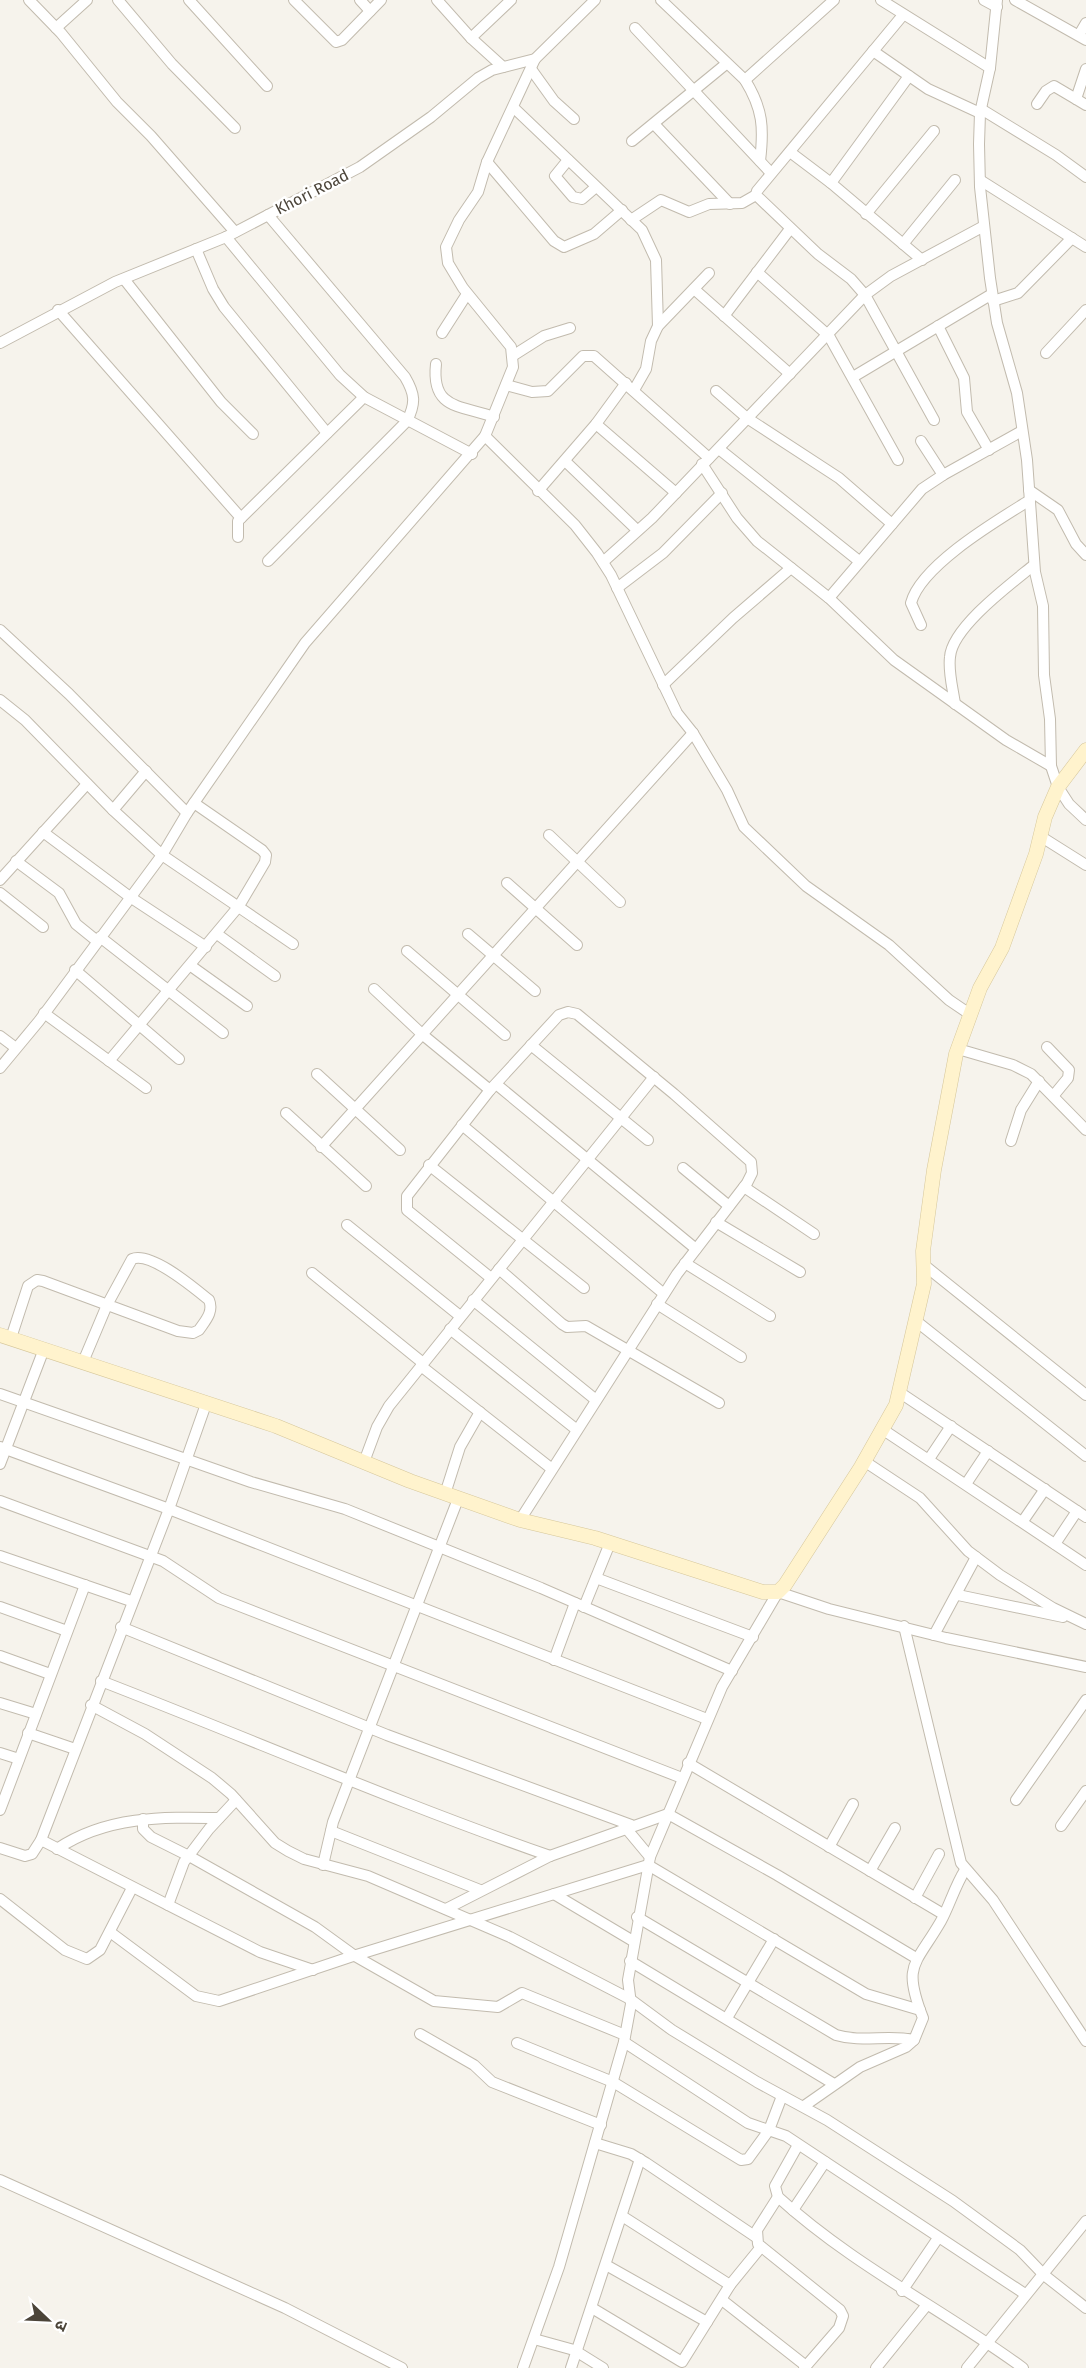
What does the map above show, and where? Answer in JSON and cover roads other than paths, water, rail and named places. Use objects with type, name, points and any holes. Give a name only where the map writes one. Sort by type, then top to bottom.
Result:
[{"type":"street","points":[[30,0],[117,102],[151,135],[340,375],[364,397],[472,454]]},
{"type":"street","points":[[56,28],[87,0]]},
{"type":"street","points":[[118,0],[172,64],[235,128]]},
{"type":"street","points":[[190,0],[267,86]]},
{"type":"street","points":[[294,0],[336,42],[342,40],[381,0]]},
{"type":"street","points":[[360,0],[370,11]]},
{"type":"street","points":[[437,0],[471,38],[503,67]]},
{"type":"street","points":[[471,38],[511,0]]},
{"type":"street","points":[[0,1068],[162,855],[187,813],[305,643],[472,454],[485,436],[513,367],[514,356],[506,339],[467,294],[448,263],[446,247],[459,220],[478,192],[487,162],[533,64],[595,0]]},
{"type":"street","points":[[662,0],[726,64],[746,80],[758,100],[762,117],[760,161]]},
{"type":"street","points":[[746,80],[834,0]]},
{"type":"street","points":[[881,0],[990,68]]},
{"type":"street","points":[[984,0],[997,4],[990,68],[981,111],[980,180],[984,226],[997,323],[1010,361],[1030,495],[1034,565],[1043,606],[1044,675],[1050,718],[1051,766],[1058,787],[1068,804],[1086,820]]},
{"type":"street","points":[[1016,0],[1082,38],[1086,23]]},
{"type":"street","points":[[632,220],[661,200],[689,212],[709,204],[742,202],[756,195],[757,190],[903,15]]},
{"type":"street","points":[[635,28],[771,173]]},
{"type":"street","points":[[873,51],[950,101],[981,111],[1038,144],[1086,177]]},
{"type":"street","points":[[533,64],[554,101],[574,119]]},
{"type":"street","name":"Khori Road","points":[[0,343],[58,310],[124,279],[231,234],[360,167],[431,117],[478,78],[503,67],[533,64]]},
{"type":"street","points":[[632,141],[726,64]]},
{"type":"street","points":[[1076,99],[1086,69]]},
{"type":"street","points":[[831,183],[909,76]]},
{"type":"street","points":[[1037,104],[1046,91],[1054,86],[1086,105]]},
{"type":"street","points":[[514,108],[642,230],[656,260],[658,326]]},
{"type":"street","points":[[654,124],[730,204]]},
{"type":"street","points":[[866,214],[934,131]]},
{"type":"street","points":[[790,152],[831,183],[922,260]]},
{"type":"street","points":[[568,160],[555,176],[573,197],[582,200],[596,187]]},
{"type":"street","points":[[487,162],[554,241],[564,247],[594,234],[621,210]]},
{"type":"street","points":[[903,244],[955,180]]},
{"type":"street","points":[[980,180],[1086,247]]},
{"type":"street","points":[[756,195],[790,229],[851,279],[865,295],[934,420]]},
{"type":"street","points":[[268,215],[405,377],[415,394],[412,411],[407,421],[268,561]]},
{"type":"street","points":[[603,562],[676,493],[829,336],[865,295],[891,276],[984,226]]},
{"type":"street","points":[[724,316],[790,229]]},
{"type":"street","points":[[853,376],[938,326],[993,298],[1018,293],[1072,238]]},
{"type":"street","points":[[196,249],[224,307],[327,433]]},
{"type":"street","points":[[757,272],[829,336],[898,460]]},
{"type":"street","points":[[538,490],[646,369],[651,340],[658,326],[709,273]]},
{"type":"street","points":[[124,279],[221,402],[252,434]]},
{"type":"street","points":[[694,289],[790,374]]},
{"type":"street","points":[[442,333],[467,294]]},
{"type":"street","points":[[58,310],[241,518]]},
{"type":"street","points":[[1046,353],[1084,316]]},
{"type":"street","points":[[938,326],[964,378],[967,412],[989,450]]},
{"type":"street","points":[[514,356],[544,336],[570,328]]},
{"type":"street","points":[[506,385],[532,392],[548,391],[583,356],[589,354],[601,359],[706,461],[722,493],[746,530],[829,598],[894,660],[1030,756],[1051,766]]},
{"type":"street","points":[[436,364],[434,382],[437,392],[455,407],[494,417]]},
{"type":"street","points":[[716,391],[747,418],[839,478],[892,524]]},
{"type":"street","points":[[238,537],[236,526],[241,518],[364,397]]},
{"type":"street","points":[[596,424],[676,493]]},
{"type":"street","points":[[829,598],[922,489],[1022,431]]},
{"type":"street","points":[[485,436],[575,525],[603,562],[677,713],[693,733],[727,790],[744,827],[806,886],[889,945],[949,1000],[970,1015]]},
{"type":"street","points":[[921,441],[943,475]]},
{"type":"street","points":[[719,449],[859,561]]},
{"type":"street","points":[[565,461],[637,530]]},
{"type":"street","points":[[617,588],[663,553],[722,493]]},
{"type":"street","points":[[1030,495],[1058,510],[1072,538],[1086,555]]},
{"type":"street","points":[[921,625],[911,603],[922,584],[964,543],[1030,495]]},
{"type":"street","points":[[956,704],[950,661],[954,644],[994,597],[1034,565]]},
{"type":"street","points":[[663,685],[733,618],[791,568]]},
{"type":"street","points":[[0,630],[187,813]]},
{"type":"street","points":[[0,700],[25,720],[113,810],[162,855],[293,944]]},
{"type":"street","points":[[321,1147],[693,733]]},
{"type":"street","points":[[523,2368],[559,2267],[625,2038],[630,1999],[628,1980],[630,1961],[649,1861],[707,1719],[732,1671],[778,1592],[864,1461],[896,1405],[924,1284],[934,1170],[958,1049],[980,988],[1002,948],[1045,817],[1058,787],[1086,750]]},
{"type":"street","points":[[113,810],[146,771]]},
{"type":"street","points":[[0,880],[87,784]]},
{"type":"street","points":[[109,1061],[239,906],[260,873],[266,855],[194,803]]},
{"type":"street","points":[[42,832],[130,897],[206,947]]},
{"type":"street","points":[[549,835],[620,902]]},
{"type":"street","points":[[1040,836],[1086,865]]},
{"type":"street","points":[[16,861],[59,893],[76,924],[223,1033]]},
{"type":"street","points":[[507,883],[577,945]]},
{"type":"street","points":[[0,893],[43,927]]},
{"type":"street","points":[[217,934],[275,976]]},
{"type":"street","points":[[468,934],[535,991]]},
{"type":"street","points":[[407,951],[505,1035]]},
{"type":"street","points":[[190,966],[247,1006]]},
{"type":"street","points":[[75,970],[141,1024],[179,1059]]},
{"type":"street","points":[[374,989],[423,1035],[590,1158],[696,1249]]},
{"type":"street","points":[[491,1278],[407,1209],[407,1196],[410,1188],[493,1087],[559,1015],[568,1012],[578,1014],[751,1161],[752,1173],[744,1187],[685,1263],[657,1304],[520,1520]]},
{"type":"street","points":[[44,1013],[146,1088]]},
{"type":"street","points":[[0,1036],[16,1048]]},
{"type":"street","points":[[531,1045],[648,1140]]},
{"type":"street","points":[[1047,1047],[1070,1070],[1068,1077],[1054,1095]]},
{"type":"street","points":[[958,1049],[1013,1065],[1039,1081],[1086,1130]]},
{"type":"street","points":[[317,1074],[400,1150]]},
{"type":"street","points":[[364,1462],[377,1427],[389,1406],[654,1077]]},
{"type":"street","points":[[1011,1141],[1021,1110],[1039,1081]]},
{"type":"street","points":[[286,1113],[366,1186]]},
{"type":"street","points":[[462,1125],[552,1203],[664,1294]]},
{"type":"street","points":[[429,1165],[584,1288]]},
{"type":"street","points":[[683,1168],[729,1206]]},
{"type":"street","points":[[744,1187],[814,1234]]},
{"type":"street","points":[[716,1222],[800,1272]]},
{"type":"street","points":[[347,1225],[460,1316]]},
{"type":"street","points":[[83,1362],[107,1305],[127,1265],[136,1257],[152,1261],[209,1300],[211,1304],[207,1318],[199,1330],[193,1333],[178,1330],[107,1305],[43,1281],[32,1282],[25,1292],[5,1337],[276,1426],[452,1496],[520,1520],[610,1543],[736,1584],[771,1593],[778,1592],[829,1609],[1024,1656],[1086,1666]]},
{"type":"street","points":[[685,1263],[770,1316]]},
{"type":"street","points":[[924,1265],[1086,1395]]},
{"type":"street","points":[[499,1269],[561,1324],[586,1326],[719,1403]]},
{"type":"street","points":[[312,1273],[552,1469]]},
{"type":"street","points":[[473,1300],[596,1400]]},
{"type":"street","points":[[657,1304],[741,1357]]},
{"type":"street","points":[[916,1321],[1086,1456]]},
{"type":"street","points":[[450,1329],[576,1430]]},
{"type":"street","points":[[0,1464],[3,1448],[24,1402],[44,1349]]},
{"type":"street","points":[[900,1392],[1082,1514],[1055,1544]]},
{"type":"street","points":[[0,1394],[251,1482],[345,1509],[580,1605],[732,1671]]},
{"type":"street","points":[[0,1848],[25,1856],[32,1854],[41,1840],[131,1601],[169,1509],[206,1404]]},
{"type":"street","points":[[323,1865],[330,1830],[439,1547],[452,1496],[460,1447],[480,1412]]},
{"type":"street","points":[[929,1460],[951,1426]]},
{"type":"street","points":[[882,1429],[1086,1565]]},
{"type":"street","points":[[3,1448],[169,1509],[707,1719]]},
{"type":"street","points":[[966,1484],[988,1451]]},
{"type":"street","points":[[864,1461],[920,1498],[976,1557],[1000,1575],[1081,1622]]},
{"type":"street","points":[[1023,1521],[1045,1489]]},
{"type":"street","points":[[0,1501],[174,1567],[196,1585],[219,1598],[682,1778]]},
{"type":"street","points":[[554,1660],[580,1605],[596,1578],[610,1543]]},
{"type":"street","points":[[0,1556],[131,1601]]},
{"type":"street","points":[[934,1635],[958,1595],[976,1557]]},
{"type":"street","points":[[596,1578],[753,1637]]},
{"type":"street","points":[[1,1806],[85,1585]]},
{"type":"street","points":[[958,1595],[1081,1622]]},
{"type":"street","points":[[0,1607],[67,1630]]},
{"type":"street","points":[[904,1626],[955,1844],[965,1870],[993,1900],[1086,2041]]},
{"type":"street","points":[[121,1628],[369,1728],[628,1826],[649,1861],[866,1994],[920,2010]]},
{"type":"street","points":[[0,1656],[50,1674]]},
{"type":"street","points":[[101,1681],[250,1738],[349,1782],[550,1856]]},
{"type":"street","points":[[1016,1800],[1086,1700]]},
{"type":"street","points":[[0,1703],[36,1714]]},
{"type":"street","points":[[91,1705],[145,1734],[212,1778],[236,1800],[275,1843],[304,1859],[368,1876],[446,1909],[510,1937],[630,1999],[672,2030],[782,2096],[804,2106],[953,2201],[1020,2250],[1044,2274],[1086,2308]]},
{"type":"street","points":[[28,1733],[75,1749]]},
{"type":"street","points":[[0,1753],[19,1759]]},
{"type":"street","points":[[688,1763],[943,1914]]},
{"type":"street","points":[[1061,1826],[1082,1806],[1086,1791]]},
{"type":"street","points":[[168,1905],[184,1862],[236,1800]]},
{"type":"street","points":[[829,1847],[854,1804]]},
{"type":"street","points":[[446,1909],[550,1856],[628,1826],[668,1814],[767,1869],[916,1958]]},
{"type":"street","points":[[57,1849],[74,1837],[110,1824],[143,1819],[219,1818]]},
{"type":"street","points":[[143,1819],[143,1828],[151,1838],[189,1856],[331,1937],[354,1956],[434,2001],[498,2007],[522,1993],[625,2038],[748,2123],[798,2145],[1026,2294]]},
{"type":"street","points":[[870,1871],[895,1828]]},
{"type":"street","points":[[330,1830],[480,1890]]},
{"type":"street","points":[[41,1840],[260,1953],[313,1970]]},
{"type":"street","points":[[915,1898],[939,1854]]},
{"type":"street","points":[[110,1932],[181,1985],[211,2001],[219,2001],[554,1894],[649,1861]]},
{"type":"street","points":[[804,2106],[860,2067],[906,2048],[914,2040],[923,2018],[911,1981],[916,1958],[943,1914],[965,1870]]},
{"type":"street","points":[[0,1899],[41,1933],[81,1958],[94,1956],[110,1932],[132,1888]]},
{"type":"street","points":[[554,1894],[633,1941]]},
{"type":"street","points":[[638,1917],[836,2036],[850,2039],[886,2037],[914,2040]]},
{"type":"street","points":[[727,2018],[774,1939]]},
{"type":"street","points":[[630,1961],[834,2084]]},
{"type":"street","points":[[420,2034],[474,2065],[492,2082],[601,2124]]},
{"type":"street","points":[[517,2043],[613,2082],[734,2158],[748,2159],[768,2130],[782,2096]]},
{"type":"street","points":[[595,2143],[640,2159],[758,2242],[840,2310],[843,2316],[839,2328],[805,2367],[722,2300]]},
{"type":"street","points":[[798,2145],[775,2186],[778,2197],[853,2258],[926,2306],[987,2342],[1023,2368]]},
{"type":"street","points":[[571,2368],[640,2159]]},
{"type":"street","points":[[793,2210],[825,2162]]},
{"type":"street","points":[[0,2180],[285,2308],[402,2368]]},
{"type":"street","points":[[592,2308],[682,2362],[758,2242],[757,2230],[778,2197]]},
{"type":"street","points":[[622,2216],[730,2285]]},
{"type":"street","points":[[967,2368],[1044,2274],[1056,2255],[1086,2221]]},
{"type":"street","points":[[902,2290],[938,2238]]},
{"type":"street","points":[[606,2265],[707,2322]]},
{"type":"street","points":[[876,2368],[926,2306]]},
{"type":"street","points":[[534,2339],[577,2352],[603,2368]]}]
